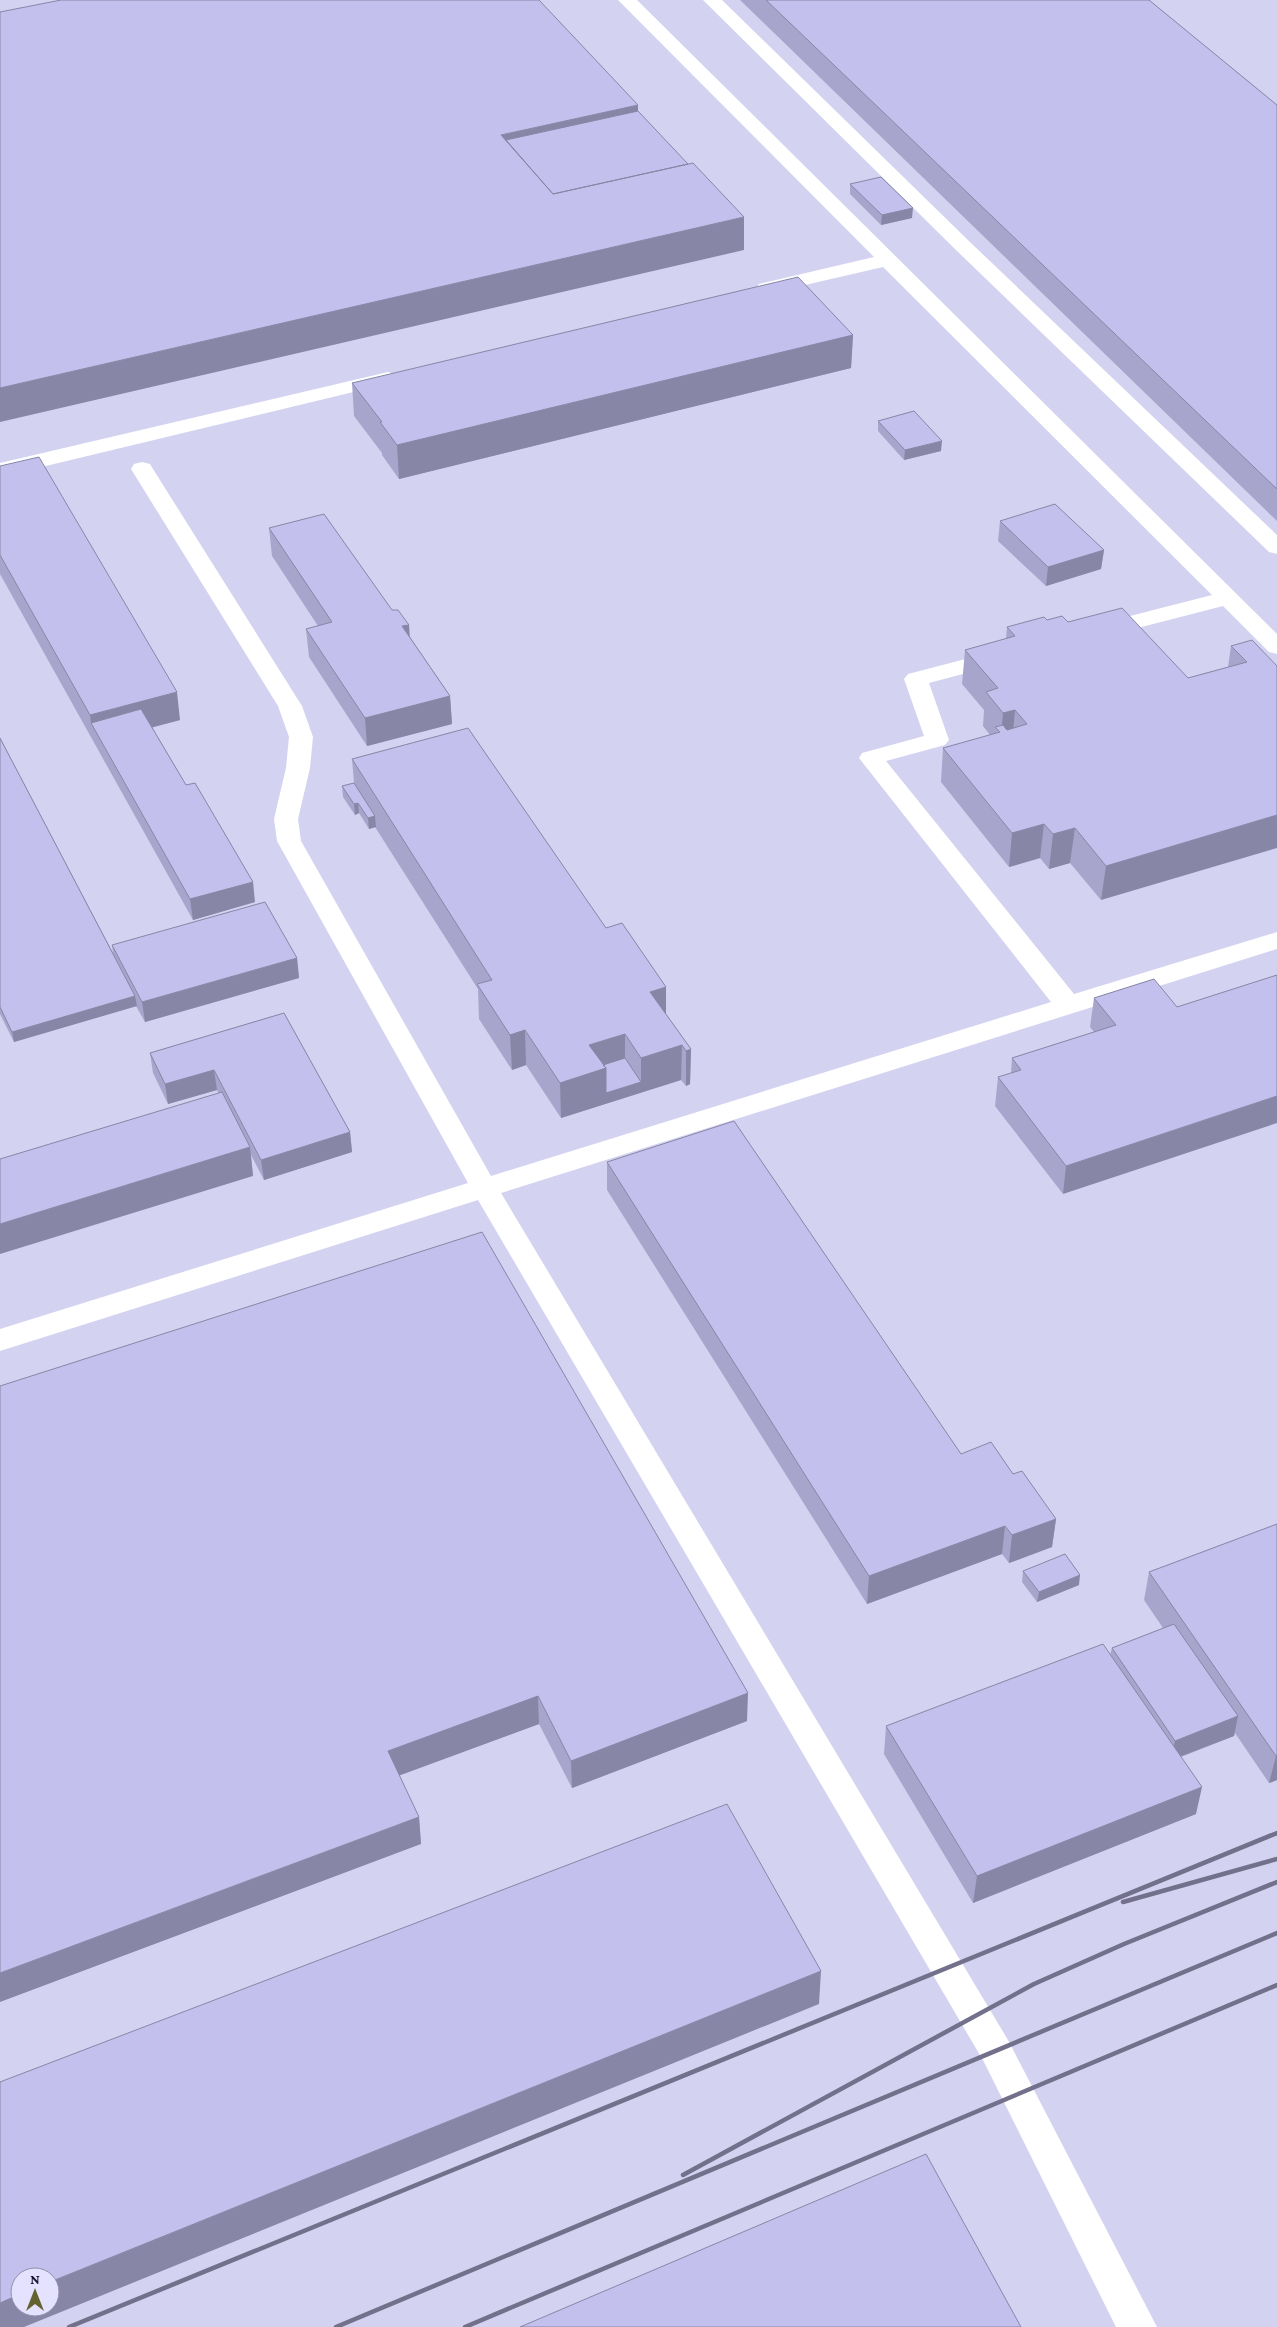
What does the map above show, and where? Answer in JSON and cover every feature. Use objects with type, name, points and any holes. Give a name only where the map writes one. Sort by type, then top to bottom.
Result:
[{"type":"lane","points":[[627,0],[886,260],[1277,647]]},
{"type":"lane","points":[[712,0],[1277,548]]},
{"type":"lane","points":[[751,292],[886,260]]},
{"type":"lane","points":[[0,470],[404,374]]},
{"type":"lane","points":[[142,469],[290,706],[301,737],[298,768],[286,819],[289,842],[484,1189],[996,2051],[1130,2315],[1138,2327]]},
{"type":"lane","points":[[1076,637],[1226,598]]},
{"type":"lane","points":[[1019,652],[916,679],[937,740],[871,758],[1069,1006]]},
{"type":"lane","points":[[0,1340],[1277,940]]},
{"type":"shaded area","points":[[0,0],[1277,0],[1277,2327],[0,2327]]},
{"type":"building","points":[[61,0],[539,0],[638,105],[501,135],[553,194],[693,163],[744,217],[0,388],[0,12]]},
{"type":"building","points":[[766,0],[1149,0],[1277,105],[1277,489]]},
{"type":"building","points":[[638,111],[688,164],[553,194],[506,140]]},
{"type":"building","points":[[881,177],[913,208],[882,215],[850,184]]},
{"type":"building","points":[[798,277],[853,335],[397,445],[352,383]]},
{"type":"building","points":[[914,411],[942,441],[905,450],[878,421]]},
{"type":"building","points":[[39,457],[177,692],[90,715],[0,555],[0,466]]},
{"type":"building","points":[[1055,504],[1104,550],[1048,567],[1000,521]]},
{"type":"building","points":[[324,514],[392,610],[398,610],[409,625],[402,626],[450,696],[365,718],[306,629],[332,622],[269,528]]},
{"type":"building","points":[[1122,608],[1188,678],[1247,662],[1231,646],[1252,640],[1277,666],[1277,815],[1106,866],[1075,828],[1053,834],[1044,824],[1012,833],[943,748],[1000,732],[995,727],[1003,725],[1007,730],[1027,724],[1015,710],[1003,713],[986,692],[998,688],[965,650],[1015,636],[1007,627],[1044,617],[1047,620],[1062,616],[1068,622]]},
{"type":"building","points":[[141,709],[186,785],[195,783],[253,882],[190,899],[91,723]]},
{"type":"building","points":[[468,728],[606,928],[622,923],[666,987],[650,992],[691,1049],[686,1051],[682,1045],[641,1058],[625,1034],[589,1045],[606,1068],[560,1083],[525,1030],[510,1035],[477,984],[492,980],[352,759]]},
{"type":"building","points":[[0,738],[135,996],[12,1032],[0,1007]]},
{"type":"building","points":[[354,783],[375,816],[368,818],[358,803],[354,804],[342,786]]},
{"type":"building","points":[[265,902],[297,958],[142,1002],[112,945]]},
{"type":"building","points":[[1277,975],[1277,1096],[1066,1166],[998,1077],[1021,1070],[1012,1058],[1116,1025],[1094,998],[1154,979],[1177,1007]]},
{"type":"building","points":[[284,1013],[350,1132],[261,1160],[214,1070],[165,1084],[150,1053]]},
{"type":"building","points":[[625,1058],[641,1082],[606,1093],[606,1068],[603,1065]]},
{"type":"building","points":[[222,1092],[250,1147],[0,1224],[0,1159]]},
{"type":"building","points":[[734,1121],[961,1454],[991,1442],[1013,1474],[1022,1471],[1056,1519],[1012,1535],[1005,1526],[869,1576],[607,1162]]},
{"type":"building","points":[[482,1232],[748,1693],[571,1761],[538,1696],[388,1751],[419,1817],[0,1973],[0,1386]]},
{"type":"building","points":[[1277,1524],[1277,1755],[1276,1756],[1149,1572]]},
{"type":"building","points":[[1065,1554],[1080,1575],[1039,1592],[1023,1571]]},
{"type":"building","points":[[1174,1624],[1238,1716],[1175,1741],[1112,1648]]},
{"type":"building","points":[[1103,1644],[1202,1787],[977,1876],[886,1726]]},
{"type":"building","points":[[727,1804],[821,1971],[60,2278],[60,2267],[10,2267],[10,2298],[0,2303],[0,2082]]},
{"type":"building","points":[[926,2154],[1021,2327],[520,2327]]},
{"type":"railway","points":[[69,2327],[1277,1833]]},
{"type":"railway","points":[[1123,1902],[1277,1859]]},
{"type":"railway","points":[[683,2175],[1034,1984],[1124,1944],[1277,1882]]},
{"type":"railway","points":[[336,2327],[1277,1933]]},
{"type":"railway","points":[[465,2327],[1277,1985]]}]
